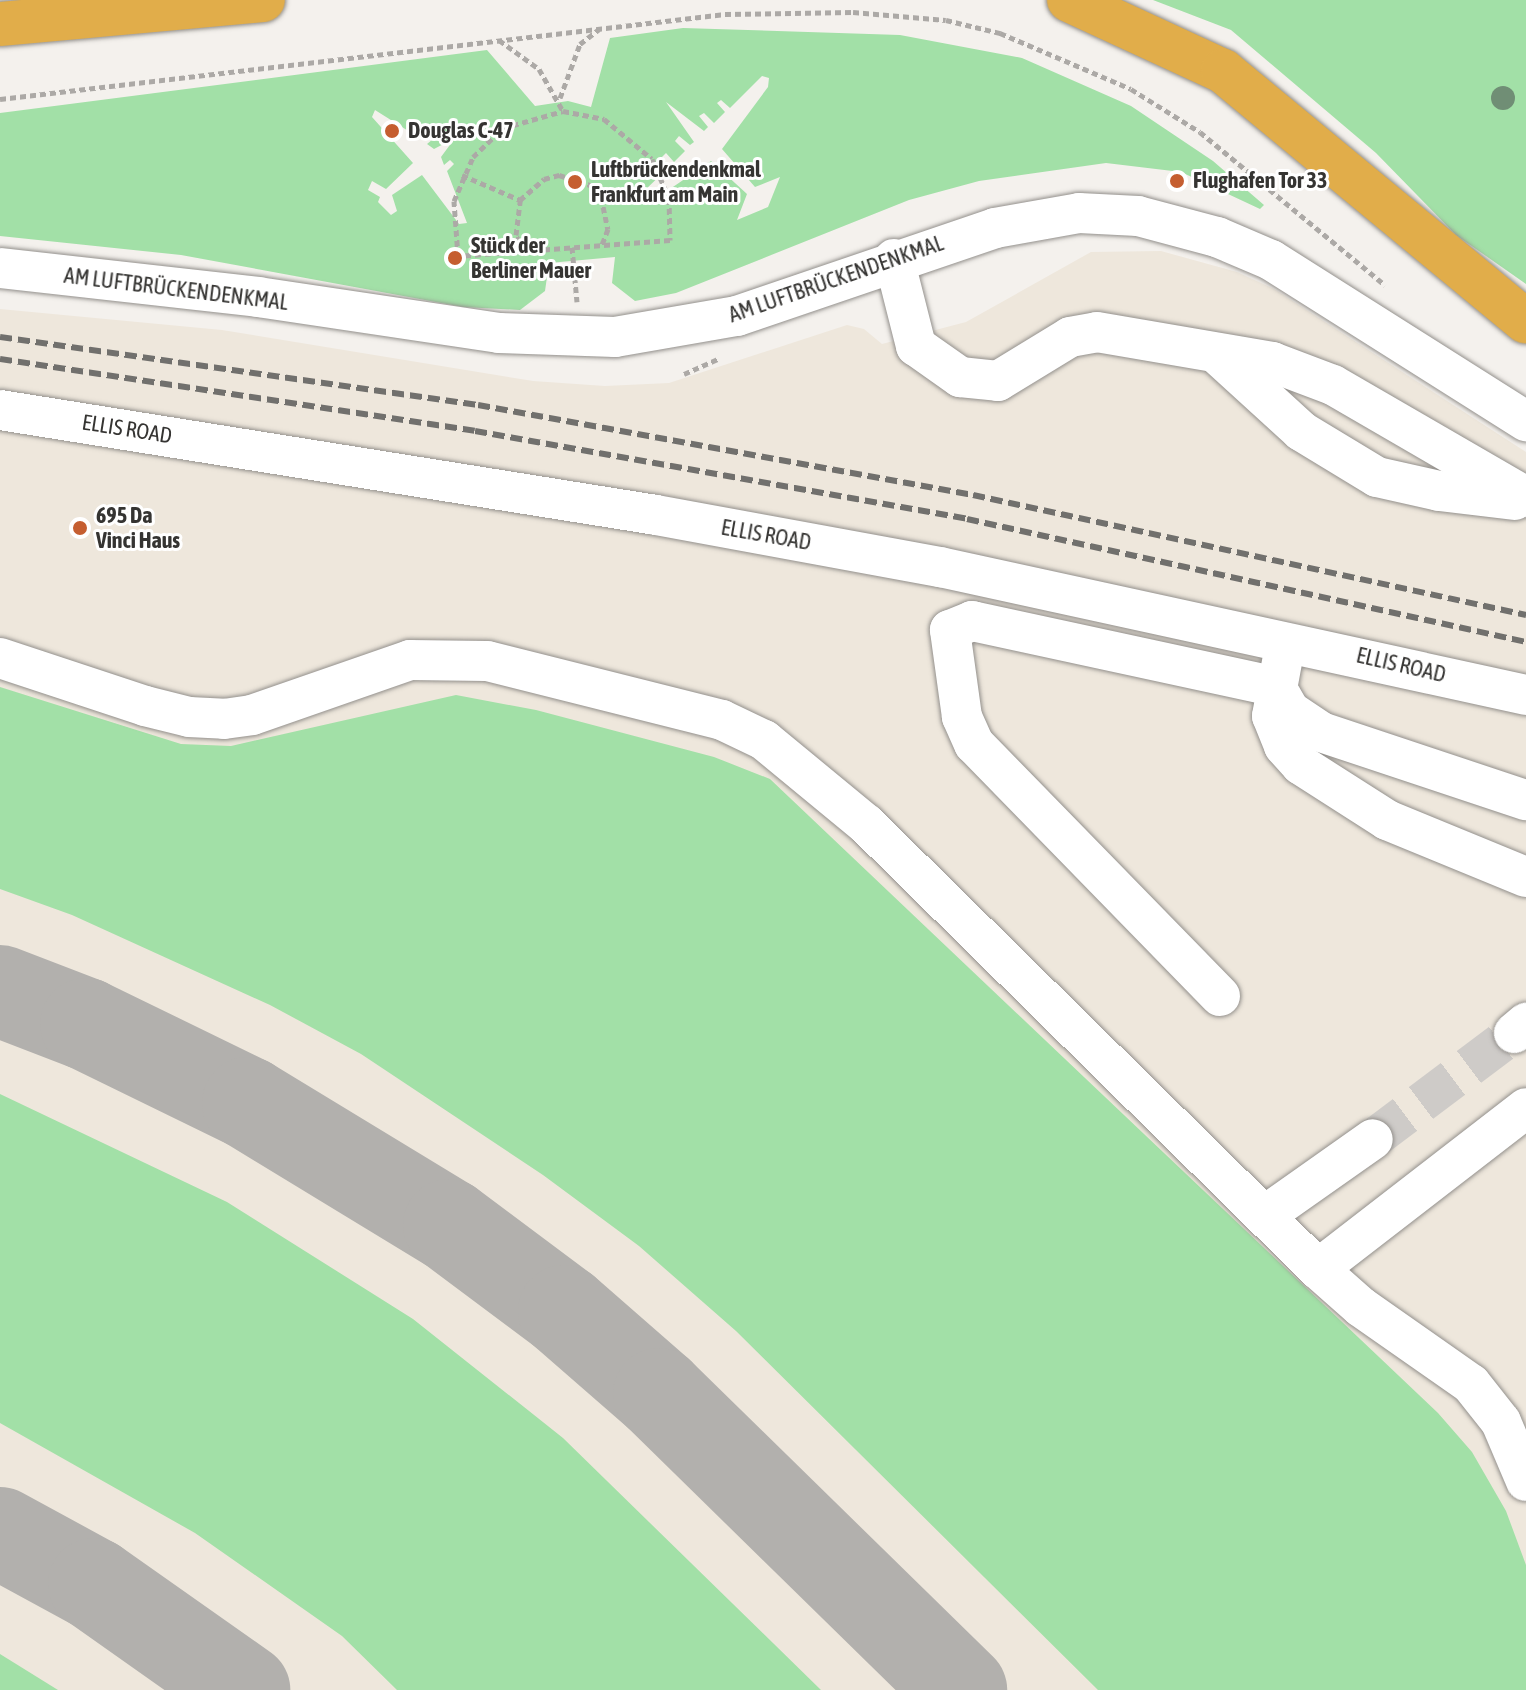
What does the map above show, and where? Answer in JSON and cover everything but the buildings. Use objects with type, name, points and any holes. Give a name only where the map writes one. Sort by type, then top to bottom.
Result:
[{"type":"highway","points":[[0,24],[263,0]]},
{"type":"highway","points":[[1069,0],[1223,71],[1526,322]]},
{"type":"street","name":"AM LUFTBRÜCKENDENKMAL","points":[[0,268],[258,297],[499,333],[580,339],[652,334],[737,316],[894,259],[995,228],[1079,213],[1138,216],[1187,228],[1289,269],[1526,421]]},
{"type":"street","points":[[894,259],[916,346],[960,377],[998,381],[1070,337],[1097,332],[1219,356],[1299,353],[1368,376],[1526,498]]},
{"type":"street","points":[[1219,356],[1374,446],[1526,498]]},
{"type":"street","name":"ELLIS ROAD","points":[[0,410],[656,515],[1287,639],[1526,695]]},
{"type":"street","points":[[1220,996],[974,744],[962,717],[950,630],[972,621],[1276,687],[1290,711],[1321,732],[1526,800]]},
{"type":"street","points":[[1287,639],[1276,687],[1275,730],[1301,765],[1375,814],[1526,877]]},
{"type":"street","points":[[0,658],[189,717],[252,715],[382,668],[432,657],[487,661],[722,720],[764,740],[866,824],[1318,1269],[1392,1330],[1461,1376],[1514,1424],[1526,1481]]},
{"type":"street","points":[[1318,1269],[1526,1108]]},
{"type":"street","points":[[1264,1216],[1373,1139]]},
{"type":"path","points":[[0,99],[725,14],[853,12],[946,20],[1000,33],[1131,89],[1200,132],[1397,295]]},
{"type":"path","points":[[560,99],[580,44],[601,28]]},
{"type":"path","points":[[498,40],[539,69],[560,99],[563,111]]},
{"type":"path","points":[[563,111],[604,119],[622,129],[652,159],[669,198],[670,240],[458,256],[453,229],[462,175],[503,128],[563,111]]},
{"type":"path","points":[[462,175],[520,200]]},
{"type":"path","points":[[524,251],[515,217],[520,200],[530,187],[552,177],[576,178],[590,185],[607,213],[602,245]]},
{"type":"path","points":[[572,247],[573,261]]},
{"type":"shaded area","points":[[1161,251],[1237,272],[1274,289],[1526,452],[1526,1690],[0,1690],[0,309],[222,330],[533,381],[605,386],[669,383],[847,325],[864,329],[882,344],[966,322],[1091,252]]},
{"type":"green space","points":[[1153,0],[1526,0],[1526,284],[1456,235],[1376,153],[1231,30]]},
{"type":"green space","points":[[683,28],[900,35],[1022,58],[1131,106],[1213,161],[1264,205],[1260,209],[1181,172],[1106,163],[979,181],[909,200],[676,293],[635,301],[612,283],[615,257],[549,263],[545,291],[520,310],[463,307],[181,255],[0,236],[0,113],[487,50],[535,106],[568,101],[591,107],[610,38]],"holes":[[[762,76],[769,78],[768,87],[722,149],[755,187],[780,177],[768,207],[737,220],[747,194],[711,161],[648,204],[644,191],[669,167],[662,157],[666,153],[674,162],[685,151],[675,141],[679,136],[690,145],[694,142],[666,102],[704,131],[708,127],[699,116],[704,113],[714,123],[725,112],[717,103],[721,100],[730,108]],[[375,110],[421,139],[429,134],[433,139],[427,144],[434,149],[455,138],[441,157],[444,165],[450,160],[454,164],[447,171],[467,223],[459,224],[422,175],[392,195],[397,211],[391,215],[378,202],[380,197],[368,190],[372,181],[386,189],[413,163],[372,117]]]},
{"type":"green space","points":[[0,687],[181,744],[231,746],[456,695],[536,710],[714,757],[770,779],[1438,1413],[1472,1452],[1506,1511],[1526,1565],[1526,1690],[1098,1690],[736,1331],[639,1246],[543,1175],[361,1054],[270,1005],[72,915],[0,889]]},
{"type":"green space","points":[[0,1094],[227,1202],[413,1319],[563,1438],[821,1690],[397,1690],[342,1636],[195,1533],[0,1423]]},
{"type":"green space","points":[[0,1654],[58,1690],[0,1690]]},
{"type":"taxiway","points":[[0,991],[86,1024],[248,1103],[449,1225],[564,1311],[659,1394],[961,1690]]},
{"type":"taxiway","points":[[0,1533],[94,1584],[244,1690]]},
{"type":"tunnel","points":[[1373,1139],[1514,1033]]},
{"type":"railway","points":[[0,337],[478,405],[973,495],[1526,615]]},
{"type":"railway","points":[[0,359],[475,431],[967,519],[1526,642]]},
{"type":"place","name":"Douglas C-47","points":[[392,131]]},
{"type":"place","name":"Flughafen Tor 33","points":[[1177,181]]},
{"type":"place","name":"Luftbrückendenkmal Frankfurt am Main","points":[[575,182]]},
{"type":"place","name":"Stück der Berliner Mauer","points":[[455,258]]},
{"type":"place","name":"695 Da Vinci Haus","points":[[80,528]]}]
